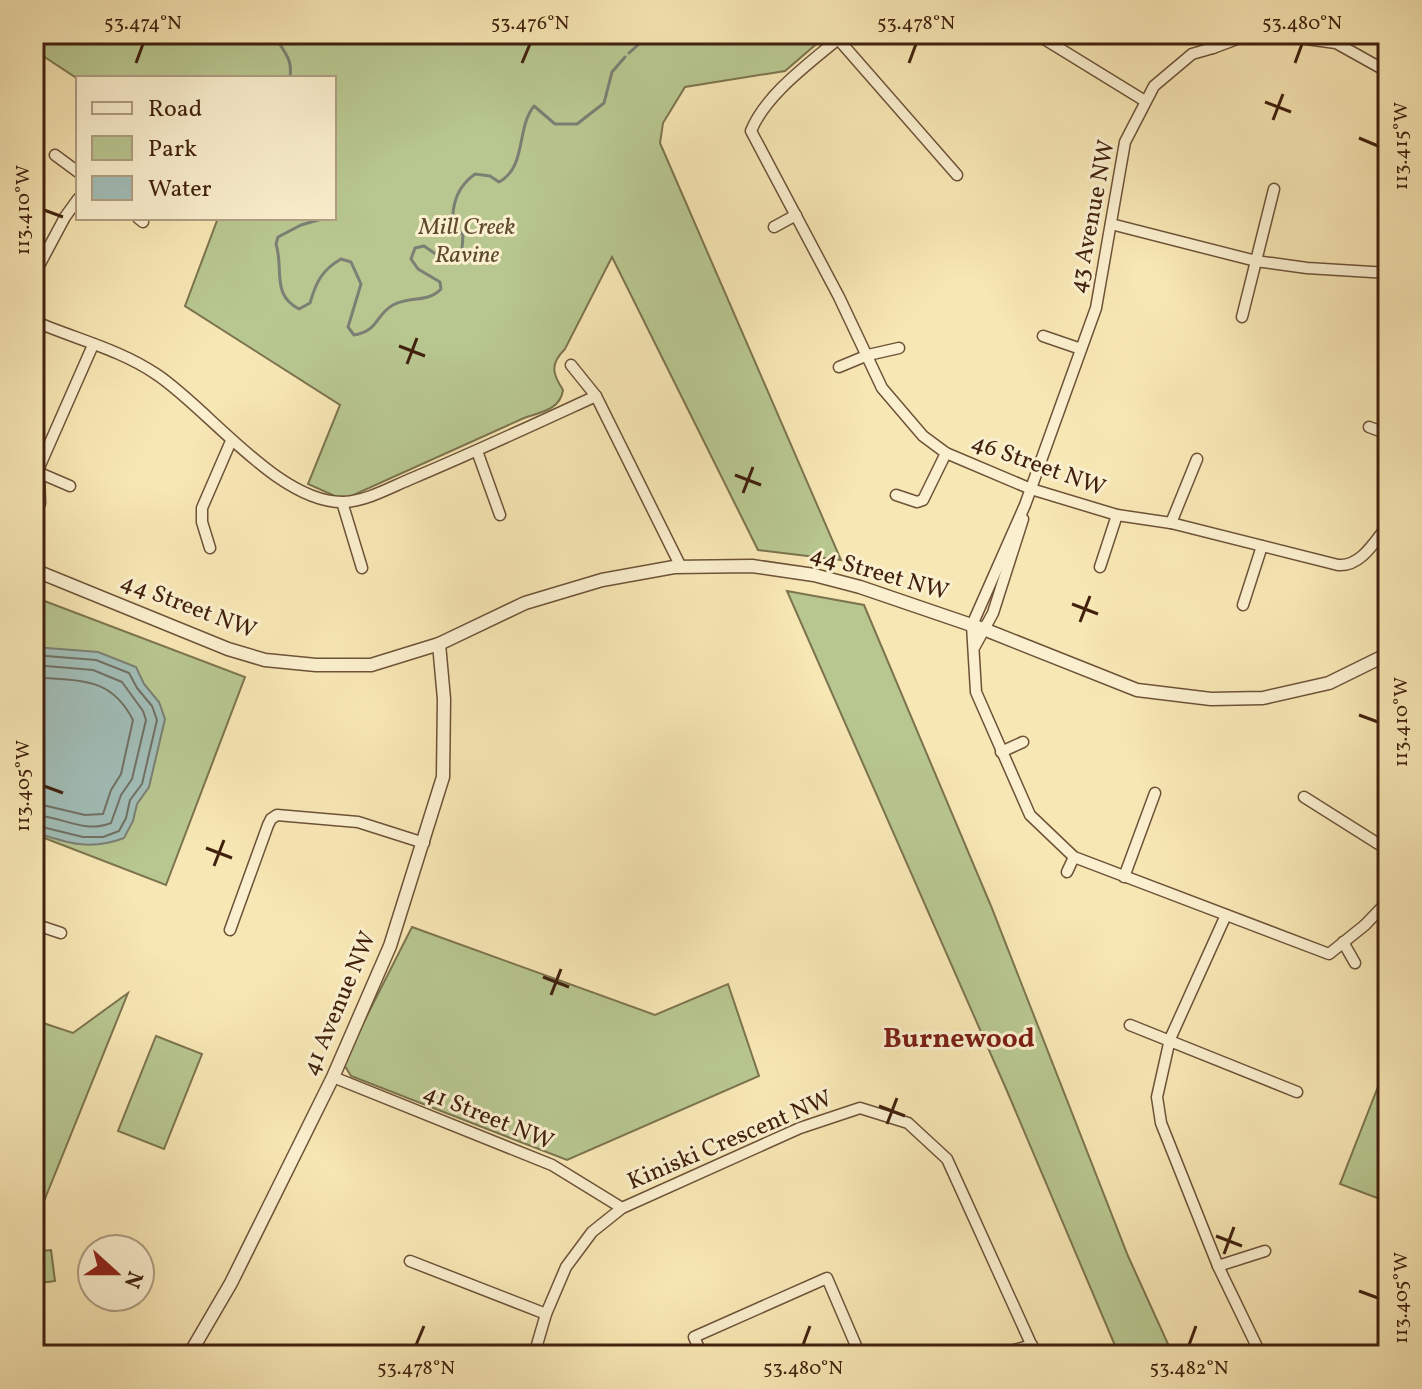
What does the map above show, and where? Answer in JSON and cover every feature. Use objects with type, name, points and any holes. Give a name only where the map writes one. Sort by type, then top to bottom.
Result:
[{"type":"street","points":[[1036,34],[1145,101]]},
{"type":"street","points":[[1207,34],[1213,48]]},
{"type":"street","name":"43 Avenue NW","points":[[972,625],[1025,505],[1081,349],[1102,285],[1125,142],[1154,86],[1192,54],[1245,36],[1268,34],[1336,43],[1388,72]]},
{"type":"street","points":[[841,36],[957,175]]},
{"type":"street","name":"46 Street NW","points":[[841,36],[792,78],[759,116],[751,131],[868,355],[882,388],[923,436],[946,453],[1031,489],[1117,515],[1171,523],[1348,566],[1361,559],[1388,525]]},
{"type":"street","points":[[55,155],[76,171]]},
{"type":"street","points":[[1242,317],[1274,189]]},
{"type":"street","points":[[34,275],[76,202]]},
{"type":"street","points":[[774,227],[796,215]]},
{"type":"street","points":[[1111,224],[1256,261],[1388,273]]},
{"type":"street","points":[[34,321],[128,357],[159,375],[231,441],[300,492],[322,501],[342,502],[370,496],[596,396]]},
{"type":"street","points":[[1043,336],[1081,349]]},
{"type":"street","points":[[34,520],[40,503],[36,474],[93,345]]},
{"type":"street","points":[[839,367],[868,355],[899,348]]},
{"type":"street","points":[[571,365],[596,396],[681,567]]},
{"type":"street","points":[[1369,427],[1388,434]]},
{"type":"street","points":[[210,548],[202,522],[202,508],[231,441]]},
{"type":"street","points":[[477,451],[500,515]]},
{"type":"street","name":"46 Street NW","points":[[896,495],[917,502],[923,500],[946,453]]},
{"type":"street","points":[[1171,523],[1197,459]]},
{"type":"street","points":[[36,474],[70,486]]},
{"type":"street","points":[[342,502],[362,568]]},
{"type":"street","name":"43 Avenue NW","points":[[975,646],[986,630],[1023,520],[1025,505]]},
{"type":"street","name":"46 Street NW","points":[[1100,567],[1117,515]]},
{"type":"street","points":[[1243,605],[1262,546]]},
{"type":"street","name":"44 Street NW","points":[[34,570],[228,649],[265,660],[316,665],[371,665],[439,644],[525,603],[602,580],[681,567],[752,566],[814,575],[860,587],[986,630],[1137,690],[1211,699],[1263,698],[1296,693],[1329,683],[1388,654]]},
{"type":"street","points":[[972,625],[976,692],[1001,752],[1030,815],[1074,857],[1329,954],[1365,925],[1388,901]]},
{"type":"street","name":"41 Avenue NW","points":[[189,1355],[231,1283],[333,1077],[390,946],[443,777],[444,699],[439,644]]},
{"type":"street","points":[[1001,752],[1023,742]]},
{"type":"street","points":[[1124,877],[1155,793]]},
{"type":"street","points":[[1304,797],[1388,850]]},
{"type":"street","points":[[230,930],[271,819],[277,815],[341,819],[424,843]]},
{"type":"street","points":[[1067,872],[1074,857]]},
{"type":"street","points":[[1226,915],[1170,1039],[1157,1097],[1161,1123],[1218,1266],[1261,1355]]},
{"type":"street","points":[[34,924],[61,933]]},
{"type":"street","points":[[1343,942],[1355,963]]},
{"type":"street","points":[[1130,1025],[1297,1092]]},
{"type":"street","name":"41 Street NW","points":[[333,1077],[552,1165],[622,1208]]},
{"type":"street","name":"Kiniski Crescent NW","points":[[534,1355],[546,1314],[566,1267],[592,1232],[622,1208],[800,1128],[860,1108],[908,1123],[947,1159],[1034,1350]]},
{"type":"street","points":[[1218,1266],[1265,1251]]},
{"type":"street","points":[[410,1261],[546,1314]]},
{"type":"street","points":[[702,1355],[694,1337],[827,1278],[860,1355]]},
{"type":"street","points":[[996,1355],[1034,1350]]},
{"type":"green space","name":"Mill Creek Ravine","points":[[34,34],[402,34],[420,43],[439,34],[828,34],[785,71],[685,87],[663,123],[660,143],[841,560],[758,550],[612,257],[555,364],[555,374],[563,390],[554,406],[349,497],[337,497],[308,484],[340,405],[185,306],[217,220],[336,220],[336,76],[76,78],[34,50]]},
{"type":"green space","points":[[787,591],[864,605],[991,906],[1128,1256],[1173,1355],[1119,1355],[1007,1091]]},
{"type":"green space","points":[[34,597],[245,677],[166,885],[34,834]]},
{"type":"green space","points":[[412,927],[655,1015],[728,984],[759,1076],[567,1160],[351,1076],[343,1063]]},
{"type":"green space","points":[[128,993],[34,1226],[34,1020],[73,1033]]},
{"type":"green space","points":[[156,1036],[202,1054],[164,1149],[118,1131]]},
{"type":"green space","points":[[1388,1061],[1388,1202],[1340,1184]]},
{"type":"green space","points":[[51,1250],[55,1281],[34,1284],[34,1252]]},
{"type":"water","points":[[34,647],[98,652],[136,667],[144,684],[159,702],[165,719],[149,787],[137,804],[124,838],[89,845],[34,832]]},
{"type":"waterway","points":[[276,34],[288,59],[290,76]]},
{"type":"waterway","points":[[629,53],[650,34]]},
{"type":"waterway","points":[[318,220],[278,237],[276,244],[282,289],[290,303],[299,309],[310,303],[324,272],[341,259],[351,262],[361,284],[348,327],[354,335],[362,333],[393,305],[424,298],[441,289],[440,282],[418,269],[411,259],[415,248],[424,246],[446,261],[457,258],[462,249],[463,235],[452,224],[460,190],[475,174],[490,176],[499,182],[508,175],[518,157],[528,115],[534,106],[555,124],[577,124],[604,103],[612,72],[625,57]]},
{"type":"district","name":"Burnewood","points":[[959,1039]]}]
